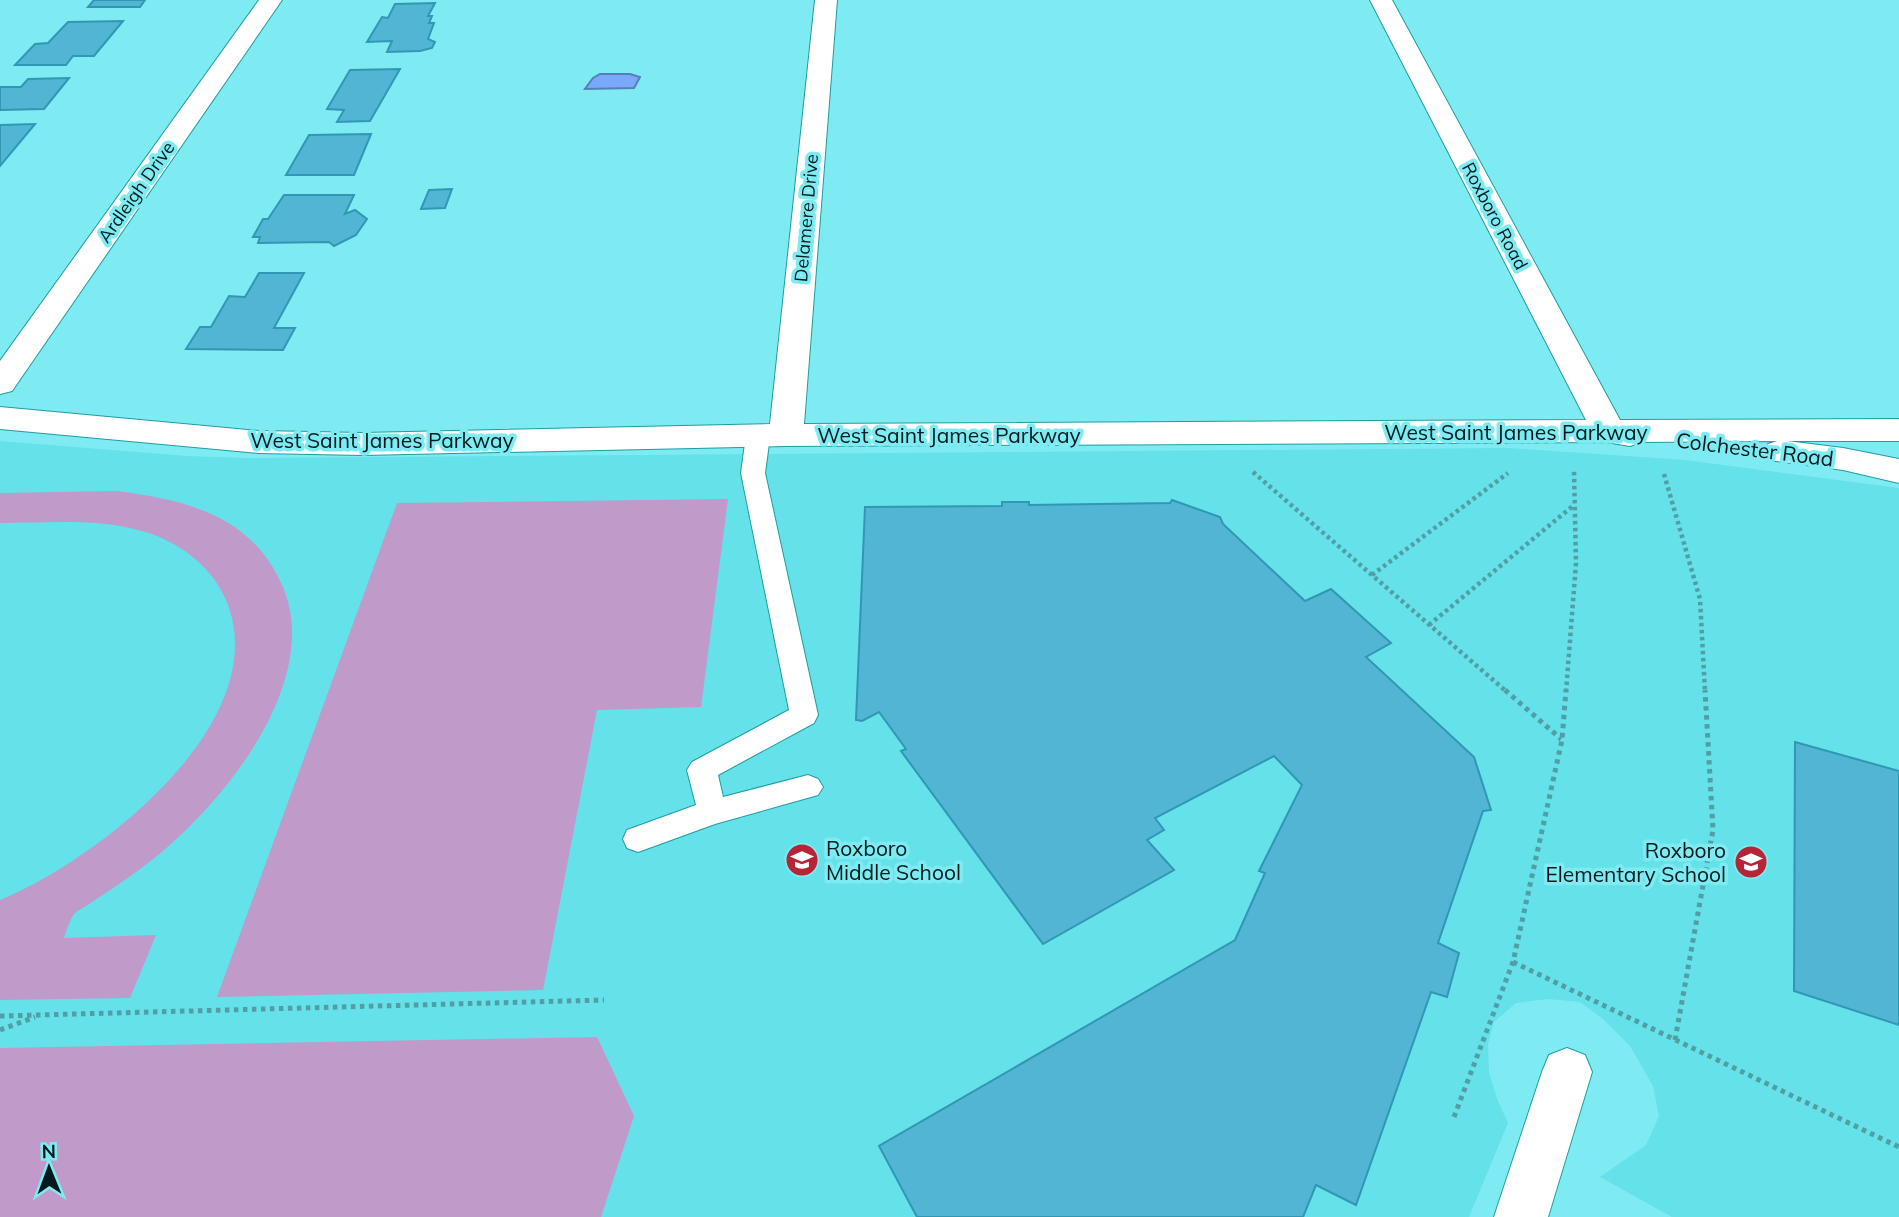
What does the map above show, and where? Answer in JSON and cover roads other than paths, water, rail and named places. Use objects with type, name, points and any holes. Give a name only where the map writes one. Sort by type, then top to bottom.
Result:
[{"type":"street","name":"Ardleigh Drive","points":[[0,384],[271,0]]},
{"type":"street","name":"Delamere Drive","points":[[772,436],[826,0]]},
{"type":"street","name":"Roxboro Road","points":[[1381,0],[1609,432]]},
{"type":"street","name":"West Saint James Parkway","points":[[0,418],[259,442],[377,443],[772,436],[1899,430]]},
{"type":"street","name":"Colchester Road","points":[[1609,432],[1843,459],[1899,471]]},
{"type":"street","points":[[1521,1217],[1567,1072]]},
{"type":"lane","points":[[712,812],[702,770],[804,715],[753,472],[772,436]]},
{"type":"lane","points":[[638,839],[712,812],[808,787]]},
{"type":"place","name":"Roxboro Middle School","points":[[802,860]]},
{"type":"place","name":"Roxboro Elementary School","points":[[1751,862]]}]
